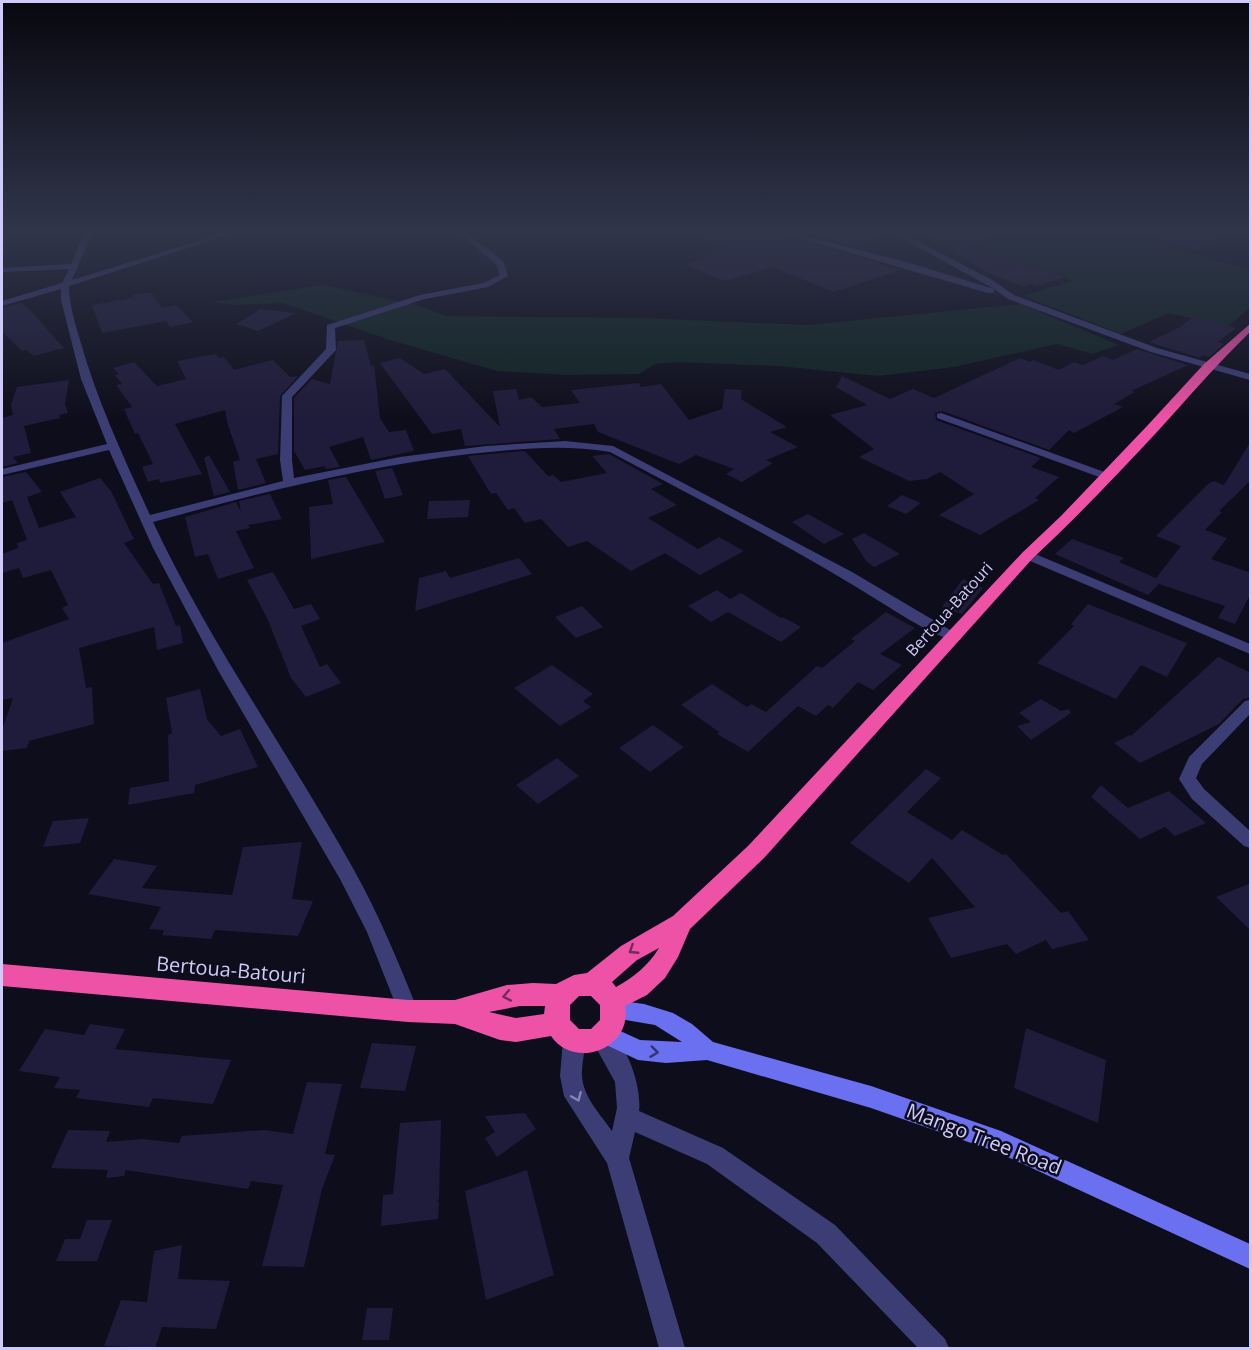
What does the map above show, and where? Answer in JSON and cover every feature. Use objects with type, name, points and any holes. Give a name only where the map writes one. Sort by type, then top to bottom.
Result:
[{"type":"highway","name":"Bertoua-Batouri","points":[[591,986],[629,952],[681,923],[756,852],[1028,555],[1066,519],[1152,429],[1208,366],[1250,327]]},
{"type":"highway","name":"Bertoua-Batouri","points":[[614,1005],[650,980],[673,948],[681,923]]},
{"type":"highway","name":"Bertoua-Batouri","points":[[2,976],[408,1011],[455,1012],[511,995],[537,992],[561,996]]},
{"type":"highway","points":[[591,986],[604,990],[614,1005],[611,1027],[603,1035],[588,1041],[565,1031],[556,1005],[561,996],[574,987],[591,986]]},
{"type":"highway","name":"Bertoua-Batouri","points":[[455,1012],[500,1028],[565,1031]]},
{"type":"main road","name":"Mango Tree Road","points":[[614,1005],[668,1019],[706,1050]]},
{"type":"main road","name":"Mango Tree Road","points":[[603,1035],[638,1050],[666,1053],[706,1050],[871,1097],[1001,1142],[1251,1257]]},
{"type":"street","points":[[2,304],[37,294]]},
{"type":"street","points":[[66,294],[69,318],[86,379],[159,548],[226,672],[347,874],[376,931],[408,1011]]},
{"type":"street","points":[[289,481],[286,460],[287,396],[331,350],[330,327],[438,294]]},
{"type":"street","points":[[1001,294],[1143,346],[1251,377]]},
{"type":"street","points":[[1007,294],[1011,297]]},
{"type":"street","points":[[941,416],[1106,476]]},
{"type":"street","points":[[147,520],[289,481],[391,460],[537,444],[589,445],[613,449],[847,575],[901,609],[955,637]]},
{"type":"street","points":[[2,472],[113,446]]},
{"type":"street","points":[[1028,555],[1251,649]]},
{"type":"street","points":[[1251,705],[1195,761],[1187,779],[1198,794],[1251,841]]},
{"type":"street","points":[[565,1031],[575,1096],[617,1158],[672,1348]]},
{"type":"street","points":[[603,1035],[618,1059],[630,1096],[617,1158]]},
{"type":"street","points":[[627,1117],[715,1156],[826,1234],[936,1348]]},
{"type":"green space","points":[[264,294],[365,294],[417,305],[446,316],[641,318],[807,325],[1021,304],[1119,345],[1092,354],[1057,344],[954,367],[878,376],[779,366],[677,362],[655,364],[639,374],[567,375],[497,371],[390,340],[283,303],[234,305],[212,302]]},
{"type":"green space","points":[[1030,294],[1250,294],[1250,307],[1229,326],[1168,313],[1121,334],[1023,296]]},
{"type":"building","points":[[152,294],[162,308],[176,305],[193,322],[170,327],[166,321],[102,333],[92,305],[134,298],[132,295]]},
{"type":"building","points":[[21,303],[64,348],[34,356],[26,350],[22,351],[2,331],[2,308]]},
{"type":"building","points":[[261,309],[296,313],[258,331],[236,324]]},
{"type":"building","points":[[1195,316],[1236,328],[1218,342],[1224,344],[1209,357],[1203,355],[1200,358],[1149,342],[1180,327]]},
{"type":"building","points":[[364,340],[371,366],[374,365],[380,418],[389,432],[406,430],[414,451],[371,460],[363,437],[329,447],[340,467],[326,469],[325,466],[305,470],[294,451],[294,398],[312,379],[330,384],[338,341]]},
{"type":"building","points":[[1137,349],[1188,365],[1131,391],[1135,392],[1114,404],[1123,407],[1074,433],[1069,430],[1049,450],[942,411],[935,413],[936,420],[1041,458],[1031,467],[1059,477],[1035,498],[1039,500],[980,535],[939,515],[974,494],[940,472],[927,479],[909,481],[859,457],[874,449],[830,415],[867,405],[836,387],[842,376],[890,399],[913,389],[934,398],[1020,358],[1030,362],[1033,360],[1059,370],[1074,362],[1083,365],[1103,356],[1113,360]]},
{"type":"building","points":[[215,354],[219,358],[224,357],[234,370],[273,360],[290,377],[298,376],[280,396],[278,454],[256,459],[266,483],[238,490],[233,462],[240,460],[225,410],[175,424],[202,474],[160,483],[159,479],[148,482],[142,467],[153,464],[138,433],[135,434],[124,409],[132,407],[116,385],[122,384],[115,375],[119,374],[113,368],[134,362],[157,386],[186,379],[177,361]]},
{"type":"building","points":[[400,358],[424,374],[445,369],[500,427],[493,391],[516,389],[519,400],[531,397],[542,407],[580,403],[571,390],[639,383],[641,387],[661,384],[689,420],[722,409],[725,389],[742,390],[741,399],[787,427],[770,432],[798,447],[766,460],[773,463],[742,482],[726,474],[734,469],[696,455],[679,464],[598,432],[594,424],[554,429],[560,439],[465,446],[461,429],[432,434],[380,363]]},
{"type":"building","points":[[69,380],[65,404],[68,413],[59,415],[60,418],[24,426],[31,453],[13,457],[18,463],[2,467],[2,418],[13,415],[11,405],[17,387]]},
{"type":"building","points":[[1251,441],[1251,480],[1219,511],[1222,512],[1205,530],[1227,538],[1211,559],[1251,573],[1251,593],[1235,624],[1218,618],[1225,606],[1159,584],[1148,595],[1055,554],[1072,539],[1124,558],[1119,562],[1156,578],[1181,546],[1156,536],[1208,484],[1214,481],[1224,485]]},
{"type":"building","points":[[525,451],[548,476],[553,475],[561,482],[607,473],[592,456],[609,454],[663,484],[651,489],[677,505],[648,518],[698,549],[719,537],[744,551],[700,575],[665,553],[631,571],[587,541],[568,547],[541,519],[525,523],[514,508],[508,510],[496,493],[491,494],[468,456]]},
{"type":"building","points":[[209,455],[230,492],[214,496],[204,458]]},
{"type":"building","points":[[392,468],[403,495],[385,499],[375,471]]},
{"type":"building","points":[[26,472],[42,492],[27,497],[39,528],[76,517],[60,492],[100,478],[111,491],[134,539],[124,543],[153,584],[159,583],[176,626],[180,625],[183,643],[157,650],[154,627],[79,648],[86,688],[92,687],[94,724],[29,741],[27,748],[2,751],[2,730],[13,698],[2,700],[2,643],[69,619],[62,608],[68,605],[51,570],[23,578],[19,568],[2,573],[2,554],[18,548],[17,543],[27,540],[12,500],[2,503],[2,477]]},
{"type":"building","points":[[346,477],[385,542],[311,559],[309,507],[333,504],[328,480]]},
{"type":"building","points":[[270,494],[282,519],[248,525],[250,528],[236,531],[254,568],[218,579],[208,554],[195,557],[185,517],[236,502],[241,512],[239,501]]},
{"type":"building","points":[[902,495],[921,503],[906,514],[887,506]]},
{"type":"building","points":[[470,500],[468,517],[427,519],[429,501]]},
{"type":"building","points":[[808,514],[844,534],[824,544],[792,522]]},
{"type":"building","points":[[864,533],[900,554],[874,567],[866,561],[852,539]]},
{"type":"building","points":[[519,558],[532,574],[415,611],[419,578],[446,571],[450,578]]},
{"type":"building","points":[[273,572],[294,609],[311,604],[320,619],[301,626],[320,667],[327,664],[341,683],[306,697],[291,678],[267,618],[247,580]]},
{"type":"building","points":[[963,579],[983,588],[962,614],[942,607]]},
{"type":"building","points":[[717,590],[730,599],[741,593],[781,618],[801,627],[781,642],[728,612],[711,622],[688,606]]},
{"type":"building","points":[[1088,604],[1187,643],[1167,677],[1141,665],[1116,699],[1037,663],[1074,626],[1071,624]]},
{"type":"building","points":[[582,606],[603,627],[576,638],[555,617]]},
{"type":"building","points":[[886,612],[915,628],[880,654],[902,665],[873,690],[858,682],[833,708],[828,705],[816,716],[798,706],[748,752],[717,734],[719,732],[681,705],[712,684],[747,707],[751,704],[766,712],[817,666],[822,668],[855,641],[851,639]]},
{"type":"building","points":[[1218,657],[1251,673],[1251,698],[1243,699],[1219,724],[1140,763],[1114,743],[1131,736]]},
{"type":"building","points":[[552,665],[593,694],[583,701],[591,707],[560,726],[514,688]]},
{"type":"building","points":[[200,689],[207,719],[221,736],[240,729],[258,767],[195,785],[194,793],[128,805],[130,788],[169,781],[168,735],[172,733],[166,698]]},
{"type":"building","points":[[1041,699],[1061,711],[1069,709],[1071,713],[1031,740],[1017,726],[1031,722],[1019,713]]},
{"type":"building","points":[[653,725],[684,747],[650,772],[619,748]]},
{"type":"building","points":[[557,758],[579,776],[538,804],[516,785]]},
{"type":"building","points":[[926,769],[941,778],[907,812],[952,840],[962,830],[1003,855],[1006,854],[1061,913],[1068,911],[1089,940],[1052,949],[1046,940],[1016,954],[1007,944],[951,958],[928,918],[975,907],[932,858],[909,883],[850,843]]},
{"type":"building","points":[[1101,785],[1128,808],[1169,791],[1206,823],[1175,836],[1165,827],[1140,839],[1091,797]]},
{"type":"building","points":[[89,818],[80,843],[43,847],[53,821]]},
{"type":"building","points":[[302,842],[292,899],[313,901],[298,936],[215,930],[211,939],[162,935],[164,930],[149,929],[161,907],[88,894],[114,859],[157,866],[142,888],[232,895],[243,847]]},
{"type":"building","points":[[1251,883],[1251,931],[1216,897]]},
{"type":"building","points":[[90,1024],[125,1029],[115,1049],[231,1060],[213,1104],[153,1098],[149,1107],[76,1098],[80,1090],[54,1088],[60,1077],[19,1071],[45,1029],[84,1035]]},
{"type":"building","points":[[1026,1028],[1106,1060],[1098,1123],[1014,1088]]},
{"type":"building","points":[[372,1043],[416,1046],[405,1091],[360,1088]]},
{"type":"building","points":[[307,1082],[342,1084],[325,1154],[335,1155],[322,1189],[304,1267],[262,1266],[283,1185],[251,1181],[248,1189],[126,1170],[124,1176],[106,1178],[108,1170],[51,1168],[68,1130],[110,1131],[106,1142],[143,1139],[179,1143],[182,1136],[264,1130],[293,1134]]},
{"type":"building","points":[[525,1113],[536,1129],[497,1157],[485,1138],[495,1132],[485,1116]]},
{"type":"building","points":[[441,1120],[439,1199],[436,1202],[439,1201],[438,1219],[381,1226],[383,1195],[393,1194],[400,1123]]},
{"type":"building","points":[[527,1170],[554,1275],[486,1300],[465,1191]]},
{"type":"building","points":[[87,1220],[112,1220],[97,1261],[56,1261],[65,1239],[80,1239]]},
{"type":"building","points":[[182,1245],[178,1279],[230,1281],[216,1329],[162,1327],[155,1348],[104,1346],[121,1300],[147,1302],[154,1251]]},
{"type":"building","points":[[367,1308],[393,1308],[389,1340],[362,1340]]}]
